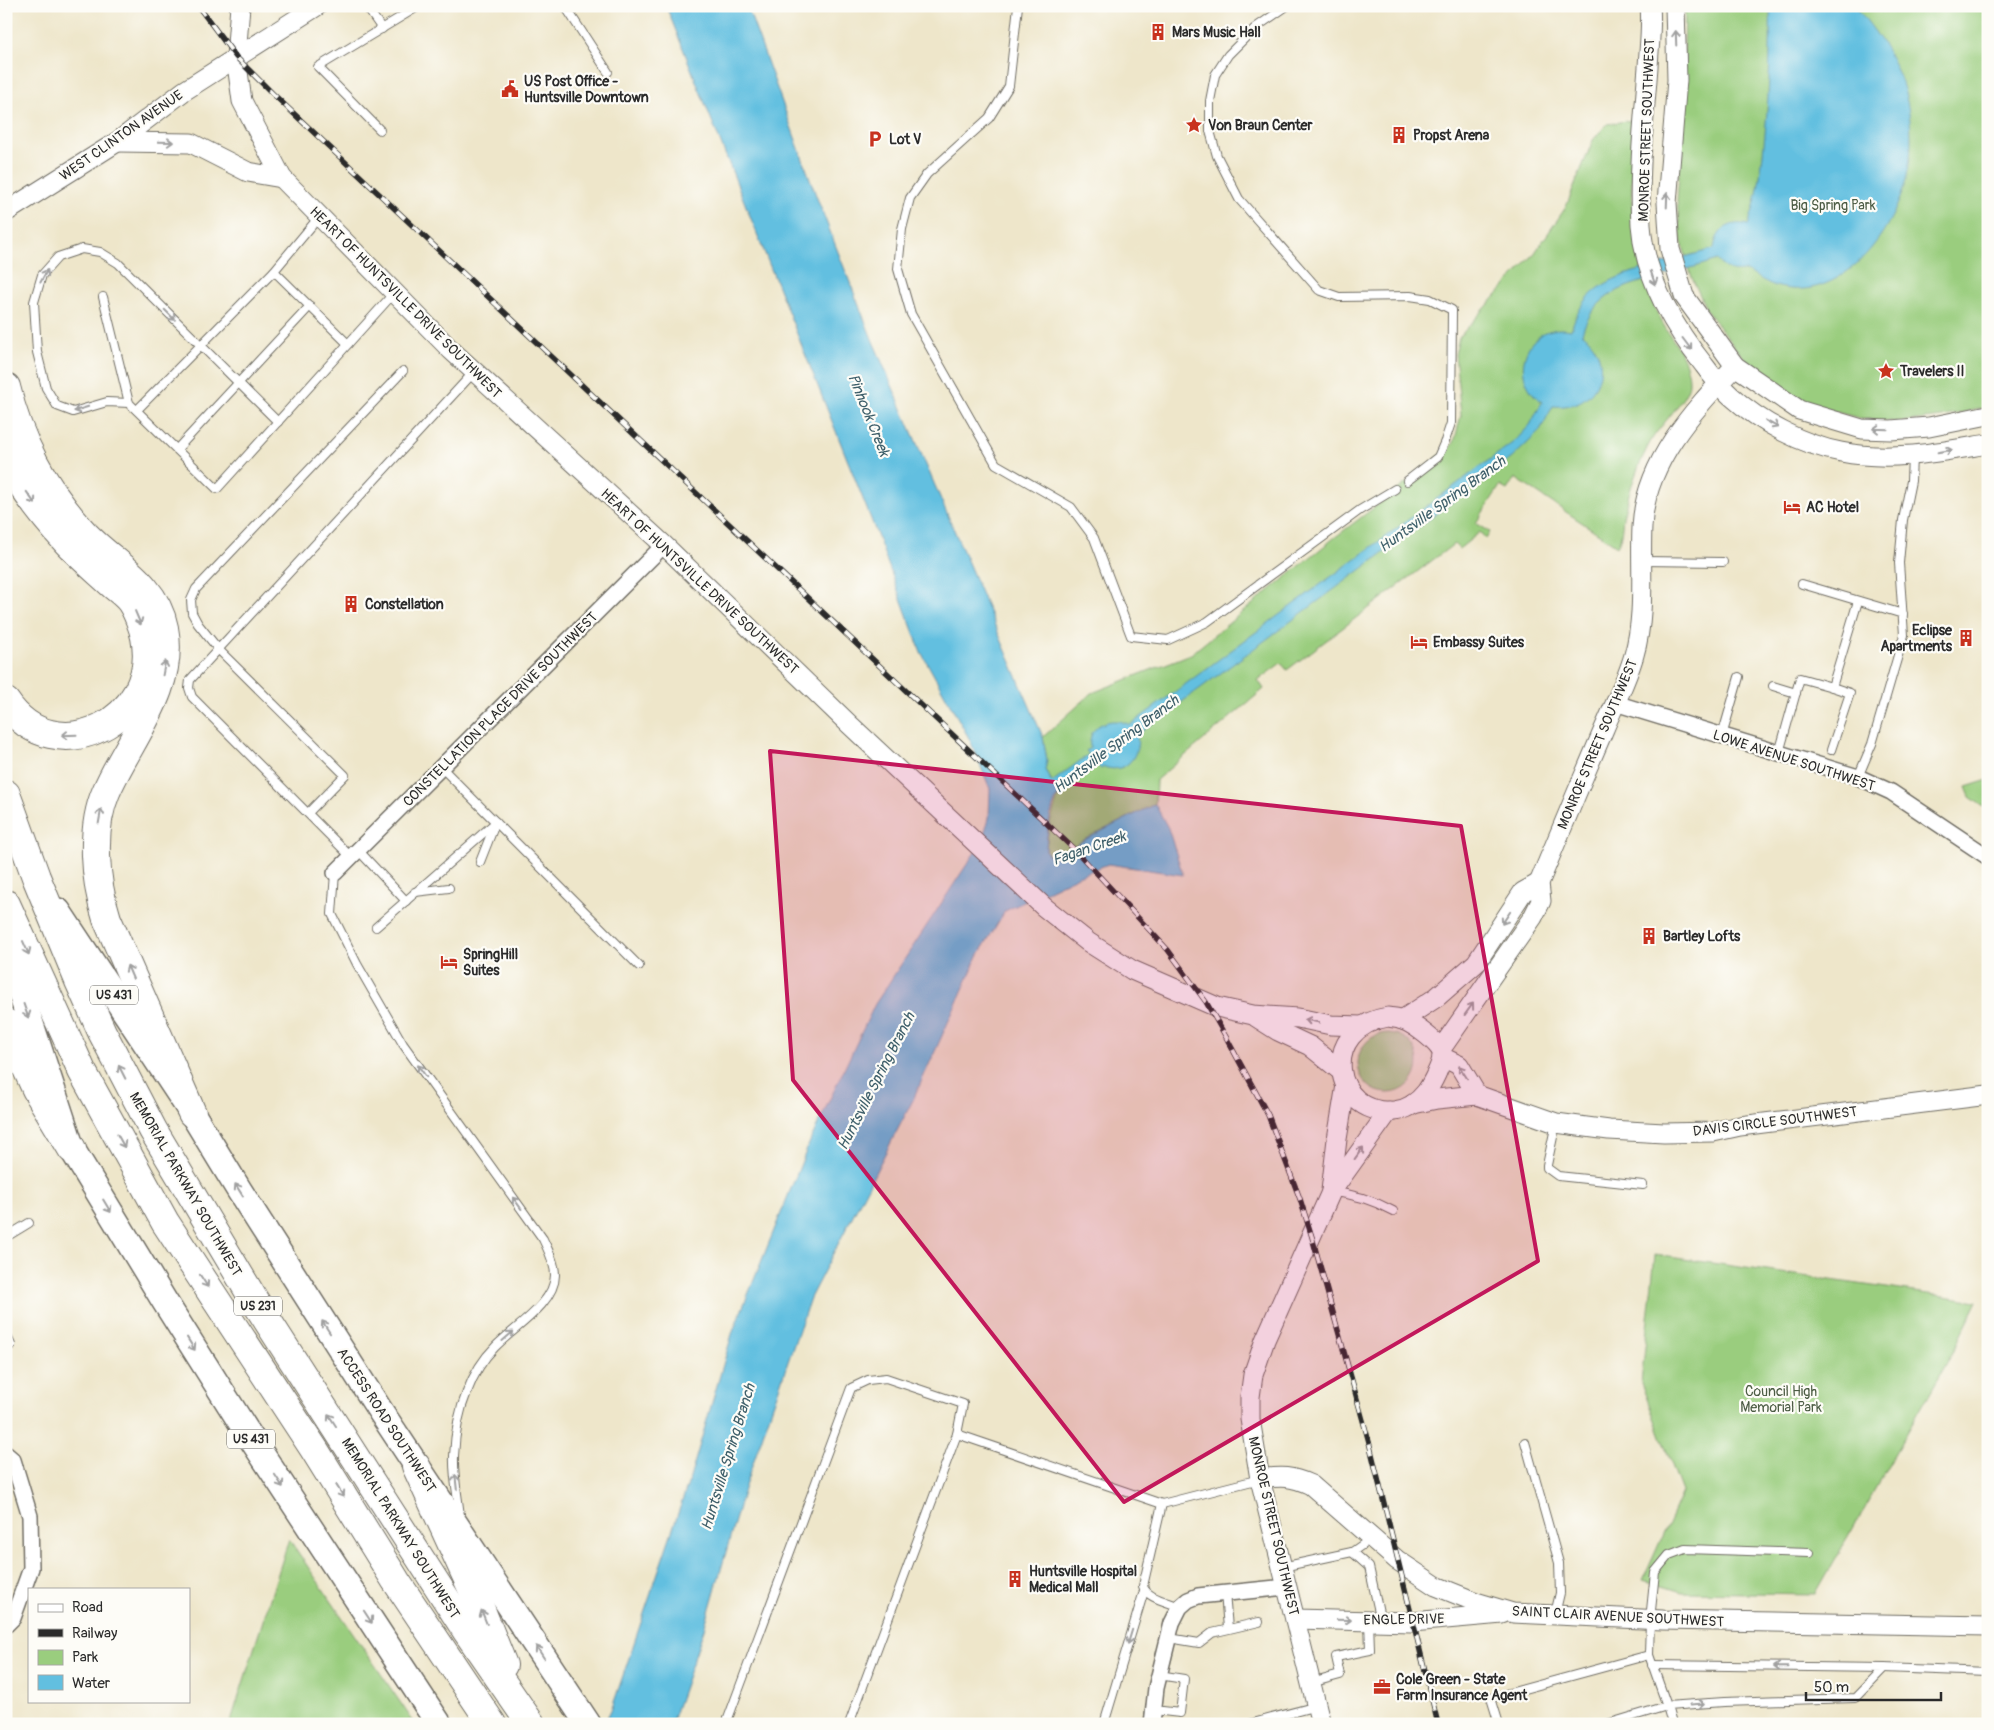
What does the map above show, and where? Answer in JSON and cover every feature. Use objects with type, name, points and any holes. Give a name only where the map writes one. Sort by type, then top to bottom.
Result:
[{"type":"highway","points":[[6,387],[17,424],[44,480],[82,531],[148,590],[160,614],[164,628],[166,655],[161,683],[105,794],[98,833],[96,870],[98,886],[107,919],[192,1113]]},
{"type":"highway","points":[[6,456],[41,513],[69,544],[131,602],[145,635],[147,649],[144,676],[132,702],[123,712],[100,728],[75,736],[52,735],[31,727],[6,702]]},
{"type":"highway","name":"MEMORIAL PARKWAY SOUTHWEST","points":[[6,794],[56,929],[102,1032],[180,1178],[253,1298],[466,1630],[526,1717]]},
{"type":"highway","name":"US 431","points":[[36,877],[192,1113]]},
{"type":"highway","name":"US 231","points":[[6,904],[82,1071],[165,1222],[314,1449],[396,1581],[492,1724]]},
{"type":"highway","name":"US 431","points":[[6,948],[72,1149],[247,1432],[439,1724]]},
{"type":"highway","points":[[6,1023],[36,1088],[72,1149]]},
{"type":"highway","name":"ACCESS ROAD SOUTHWEST","points":[[192,1113],[239,1190],[416,1466],[588,1724]]},
{"type":"highway","points":[[416,1466],[475,1595],[526,1717]]},
{"type":"street","name":"HEART OF HUNTSVILLE DRIVE SOUTHWEST","points":[[240,6],[236,57],[242,101],[282,178],[451,350],[664,545],[850,725],[1044,907],[1088,942],[1132,970],[1206,1002],[1253,1015],[1298,1018],[1331,1025],[1361,1026]]},
{"type":"street","name":"WEST CLINTON AVENUE","points":[[6,212],[117,142],[184,91],[317,6]]},
{"type":"street","name":"MONROE STREET SOUTHWEST","points":[[1650,6],[1641,196],[1642,227],[1646,253],[1662,302],[1684,339],[1719,384]]},
{"type":"street","name":"MONROE STREET SOUTHWEST","points":[[1413,1104],[1428,1089],[1442,1053],[1533,917],[1541,901],[1539,883],[1634,656],[1641,604],[1642,526],[1646,499],[1662,458],[1679,431],[1719,384],[1740,370],[1684,296],[1670,249],[1667,204],[1677,80],[1675,6]]},
{"type":"street","points":[[117,142],[191,143],[248,172],[282,178]]},
{"type":"street","points":[[1740,370],[1799,410],[1862,429],[1891,430],[1929,427],[1988,415]]},
{"type":"street","points":[[1719,384],[1731,397],[1762,419],[1791,435],[1840,452],[1888,457],[1912,456],[1988,444]]},
{"type":"street","name":"CONSTELLATION PLACE DRIVE SOUTHWEST","points":[[335,873],[664,545]]},
{"type":"street","name":"LOWE AVENUE SOUTHWEST","points":[[1614,703],[1858,777],[1891,792],[1988,858]]},
{"type":"street","points":[[1402,1020],[1437,997],[1476,963],[1523,892],[1539,883]]},
{"type":"street","name":"HEART OF HUNTSVILLE DRIVE SOUTHWEST","points":[[1253,1015],[1278,1031],[1310,1046],[1344,1078]]},
{"type":"street","points":[[1344,1078],[1353,1096],[1376,1110],[1398,1110],[1413,1104],[1437,1099],[1477,1095],[1459,1065],[1442,1053],[1414,1026],[1402,1020],[1388,1017],[1374,1020],[1361,1026]]},
{"type":"street","name":"MONROE STREET SOUTHWEST","points":[[1331,1192],[1344,1078],[1341,1058],[1345,1046],[1361,1026]]},
{"type":"street","name":"DAVIS CIRCLE SOUTHWEST","points":[[1477,1095],[1556,1124],[1618,1131],[1664,1133],[1713,1132],[1740,1126],[1988,1095]]},
{"type":"street","name":"MONROE STREET SOUTHWEST","points":[[1319,1715],[1260,1479],[1250,1419],[1250,1397],[1253,1375],[1265,1340],[1331,1192],[1389,1111]]},
{"type":"street","points":[[6,1454],[13,1460],[30,1516],[31,1568],[13,1618],[6,1625]]},
{"type":"street","name":"SAINT CLAIR AVENUE SOUTHWEST","points":[[1260,1479],[1284,1476],[1296,1478],[1311,1485],[1397,1560],[1436,1586],[1476,1602],[1513,1613],[1650,1620],[1988,1626]]},
{"type":"street","points":[[1153,1717],[1168,1638],[1172,1623],[1180,1607],[1188,1600],[1198,1596],[1287,1586]]},
{"type":"street","name":"ENGLE DRIVE","points":[[1295,1618],[1412,1622],[1513,1613]]},
{"type":"lane","points":[[366,6],[382,28]]},
{"type":"lane","points":[[380,130],[318,67],[418,6]]},
{"type":"lane","points":[[566,6],[608,72]]},
{"type":"lane","points":[[1018,6],[1009,86],[989,118],[927,174],[910,198],[902,229],[898,270],[911,314],[996,464],[1071,507],[1094,538],[1131,636],[1168,640],[1207,622],[1360,510],[1396,489]]},
{"type":"lane","points":[[1287,6],[1255,28],[1228,55],[1216,75],[1210,101],[1210,130],[1217,156],[1239,199],[1318,290],[1339,297],[1410,296],[1430,299],[1452,310],[1450,424],[1438,457],[1406,481]]},
{"type":"lane","points":[[137,410],[274,271],[319,217]]},
{"type":"lane","points":[[129,402],[107,402],[73,412],[57,406],[46,388],[37,352],[34,302],[42,275],[58,257],[82,249],[100,252],[118,263],[278,422]]},
{"type":"lane","points":[[274,271],[348,344]]},
{"type":"lane","points":[[103,297],[129,402],[217,489],[395,291]]},
{"type":"lane","points":[[177,449],[310,306]]},
{"type":"lane","points":[[308,813],[345,775],[219,650],[198,624],[192,613],[190,600],[196,589],[403,371]]},
{"type":"lane","points":[[406,901],[355,853],[308,813],[192,697],[189,688],[190,680],[474,372]]},
{"type":"lane","points":[[1858,777],[1872,744],[1904,635],[1899,563],[1903,520],[1911,481],[1912,456]]},
{"type":"lane","points":[[1642,561],[1723,562]]},
{"type":"lane","points":[[1802,584],[1903,614]]},
{"type":"lane","points":[[1832,687],[1858,601]]},
{"type":"lane","points":[[1722,736],[1739,677]]},
{"type":"lane","points":[[1779,753],[1800,678],[1850,693],[1831,750]]},
{"type":"lane","points":[[1773,686],[1796,693]]},
{"type":"lane","points":[[441,766],[639,966]]},
{"type":"lane","points":[[480,862],[496,822]]},
{"type":"lane","points":[[376,927],[496,822]]},
{"type":"lane","points":[[335,873],[332,914],[356,964],[403,1044],[543,1239],[550,1254],[555,1275],[551,1292],[528,1318],[494,1347],[483,1361],[467,1390],[461,1408],[454,1456],[461,1531]]},
{"type":"lane","points":[[415,892],[450,888]]},
{"type":"lane","points":[[1556,1124],[1547,1164],[1547,1168],[1552,1172],[1558,1176],[1643,1184]]},
{"type":"lane","points":[[1331,1192],[1362,1197],[1393,1211]]},
{"type":"lane","points":[[6,1237],[29,1223]]},
{"type":"lane","points":[[6,1334],[11,1345],[6,1348]]},
{"type":"lane","points":[[726,1724],[851,1388],[868,1380],[886,1378],[963,1404],[957,1434],[849,1724]]},
{"type":"lane","points":[[957,1434],[1162,1504],[1260,1479]]},
{"type":"lane","points":[[1525,1442],[1559,1563],[1560,1593],[1555,1615]]},
{"type":"lane","points":[[1104,1724],[1144,1591],[1143,1586],[1162,1504]]},
{"type":"lane","points":[[1282,1567],[1352,1552],[1372,1538]]},
{"type":"lane","points":[[1672,1724],[1649,1655],[1650,1620],[1656,1572],[1669,1555],[1685,1549],[1809,1553]]},
{"type":"lane","points":[[1311,1683],[1340,1675],[1336,1657],[1370,1650],[1375,1621],[1369,1567],[1352,1552]]},
{"type":"lane","points":[[1144,1591],[1180,1607]]},
{"type":"lane","points":[[1225,1593],[1228,1628]]},
{"type":"lane","points":[[1168,1638],[1199,1643],[1212,1633],[1259,1622]]},
{"type":"lane","points":[[1499,1724],[1491,1698],[1649,1655]]},
{"type":"lane","points":[[1652,1665],[1884,1668],[1988,1672]]},
{"type":"lane","points":[[1607,1724],[1667,1706],[1724,1702],[1855,1698],[1884,1668]]},
{"type":"lane","points":[[1153,1717],[1180,1712],[1184,1679],[1160,1674]]},
{"type":"lane","points":[[1249,1724],[1319,1715]]},
{"type":"highlighted area","points":[[770,751],[1461,826],[1538,1261],[1124,1502],[793,1080]]},
{"type":"green space","name":"Big Spring Park","points":[[1685,6],[1988,6],[1988,407],[1942,417],[1899,422],[1863,419],[1825,409],[1798,399],[1753,367],[1708,313],[1692,278],[1681,239],[1677,200],[1683,120]]},
{"type":"green space","points":[[1638,119],[1632,170],[1633,217],[1636,240],[1641,264],[1657,312],[1682,355],[1686,364],[1689,383],[1684,396],[1652,439],[1635,475],[1617,546],[1515,478],[1507,490],[1500,486],[1476,523],[1490,532],[1486,539],[1480,532],[1459,549],[1454,544],[1287,670],[1281,663],[1258,680],[1264,689],[1156,780],[1155,804],[1082,841],[1060,856],[1051,858],[1046,851],[1047,836],[1060,793],[1045,770],[1047,760],[1043,737],[1092,693],[1191,654],[1334,538],[1417,475],[1454,443],[1461,415],[1455,354],[1459,337],[1534,254],[1566,207],[1593,140],[1607,124]]},
{"type":"green space","points":[[1988,780],[1988,810],[1970,797],[1966,787]]},
{"type":"green space","points":[[1382,1033],[1394,1033],[1405,1038],[1413,1046],[1418,1057],[1416,1075],[1405,1088],[1394,1093],[1382,1093],[1371,1088],[1363,1080],[1358,1069],[1358,1057],[1363,1046],[1371,1038]]},
{"type":"green space","name":"Council High Memorial Park","points":[[1655,1255],[1978,1301],[1952,1354],[1815,1594],[1682,1592],[1643,1580],[1682,1492],[1641,1383]]},
{"type":"green space","points":[[289,1539],[415,1724],[230,1724]]},
{"type":"water","points":[[666,6],[747,6],[817,198],[872,339],[1043,737],[1047,760],[1045,770],[1052,782],[1089,754],[1086,751],[1090,748],[1092,733],[1102,724],[1116,721],[1130,725],[1515,441],[1530,425],[1542,402],[1531,391],[1525,379],[1523,365],[1526,353],[1533,342],[1542,334],[1555,329],[1571,330],[1577,315],[1592,293],[1626,274],[1714,249],[1715,242],[1725,228],[1735,224],[1748,225],[1757,191],[1765,134],[1768,102],[1770,6],[1855,6],[1892,58],[1907,103],[1911,144],[1909,168],[1905,183],[1889,222],[1862,259],[1845,273],[1826,283],[1806,289],[1779,287],[1747,271],[1727,269],[1717,260],[1624,288],[1603,300],[1588,319],[1582,333],[1593,344],[1599,357],[1601,370],[1598,382],[1582,401],[1569,405],[1553,406],[1539,432],[1512,458],[1137,735],[1137,750],[1130,762],[1125,766],[1112,769],[1104,767],[1101,769],[1097,765],[1059,794],[1053,807],[1048,829],[1046,851],[1051,858],[1060,856],[1082,841],[1155,804],[1168,828],[1183,875],[1108,864],[1078,876],[1005,911],[978,956],[913,1100],[810,1298],[744,1489],[704,1629],[671,1724],[604,1724],[612,1708],[690,1478],[732,1334],[811,1139],[875,1004],[981,843],[989,818],[990,789],[970,740],[921,652],[871,519]]},
{"type":"railway","points":[[198,6],[236,57],[272,93],[1077,852],[1168,950],[1206,1002],[1268,1115],[1300,1199],[1369,1442],[1438,1724]]},
{"type":"place","name":"Mars Music Hall","points":[[1158,32]]},
{"type":"place","name":"US Post Office - Huntsville Downtown","points":[[510,89]]},
{"type":"place","name":"Von Braun Center","points":[[1194,125]]},
{"type":"place","name":"Propst Arena","points":[[1399,135]]},
{"type":"place","name":"Lot V","points":[[875,139]]},
{"type":"place","name":"Travelers II","points":[[1886,371]]},
{"type":"place","name":"AC Hotel","points":[[1792,507]]},
{"type":"place","name":"Constellation","points":[[351,604]]},
{"type":"place","name":"Eclipse Apartments","points":[[1966,638]]},
{"type":"place","name":"Embassy Suites","points":[[1419,642]]},
{"type":"place","name":"Bartley Lofts","points":[[1649,936]]},
{"type":"place","name":"SpringHill Suites","points":[[449,962]]},
{"type":"place","name":"Huntsville Hospital Medical Mall","points":[[1015,1579]]},
{"type":"place","name":"Cole Green - State Farm Insurance Agent","points":[[1382,1687]]},
{"type":"water label","name":"Pinhook Creek","points":[[869,415]]},
{"type":"water label","name":"Huntsville Spring Branch","points":[[1442,504]]},
{"type":"water label","name":"Huntsville Spring Branch","points":[[1116,744]]},
{"type":"water label","name":"Fagan Creek","points":[[1089,848]]},
{"type":"water label","name":"Huntsville Spring Branch","points":[[876,1081]]},
{"type":"water label","name":"Huntsville Spring Branch","points":[[728,1457]]}]
